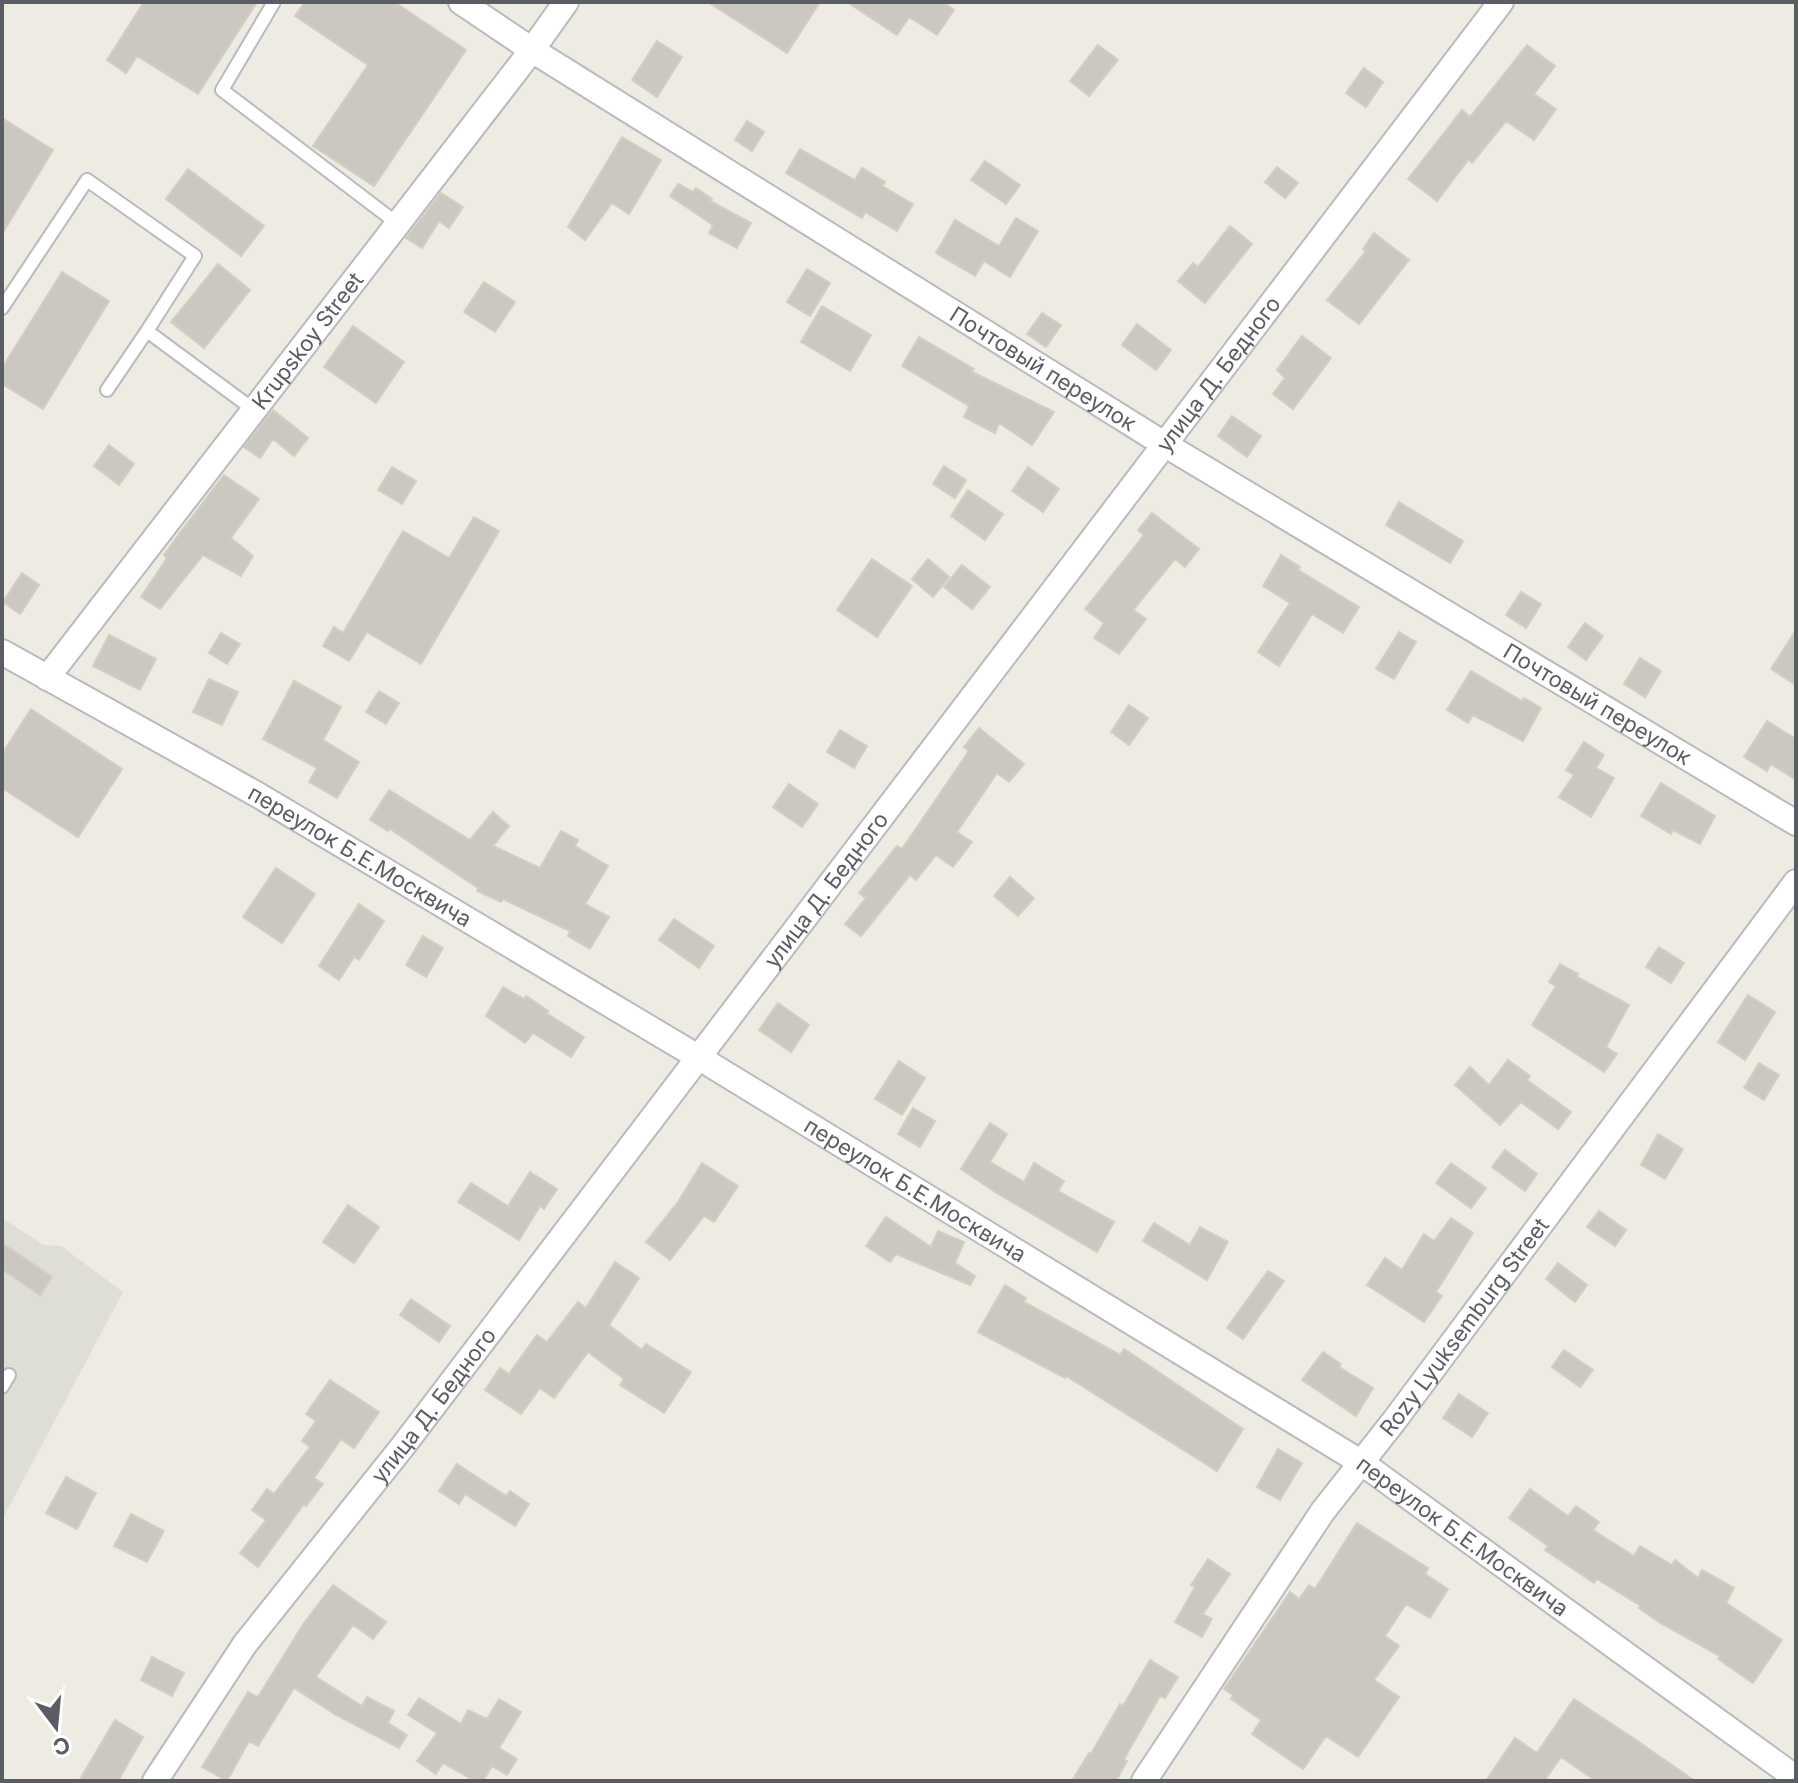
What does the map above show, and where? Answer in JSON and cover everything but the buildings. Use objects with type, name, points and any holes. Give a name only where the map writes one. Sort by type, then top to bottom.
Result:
[{"type":"street","name":"Почтовый переулок","points":[[461,2],[532,50],[1164,444],[1796,823]]},
{"type":"street","name":"Krupskoy Street","points":[[47,678],[566,2]]},
{"type":"street","name":"улица Д. Бедного","points":[[155,1781],[245,1644],[403,1446],[1501,2]]},
{"type":"street","name":"переулок Б.Е.Москвича","points":[[3,654],[258,795],[698,1057],[1362,1463],[1796,1778]]},
{"type":"street","name":"Rozy Lyuksemburg Street","points":[[1144,1781],[1323,1511],[1796,882]]},
{"type":"lane","points":[[274,2],[222,90],[398,224]]},
{"type":"lane","points":[[2,308],[87,180],[195,256],[107,390]]},
{"type":"lane","points":[[147,331],[254,410]]},
{"type":"shaded area","points":[[2,1218],[43,1245],[61,1246],[123,1292],[2,1520]]}]
